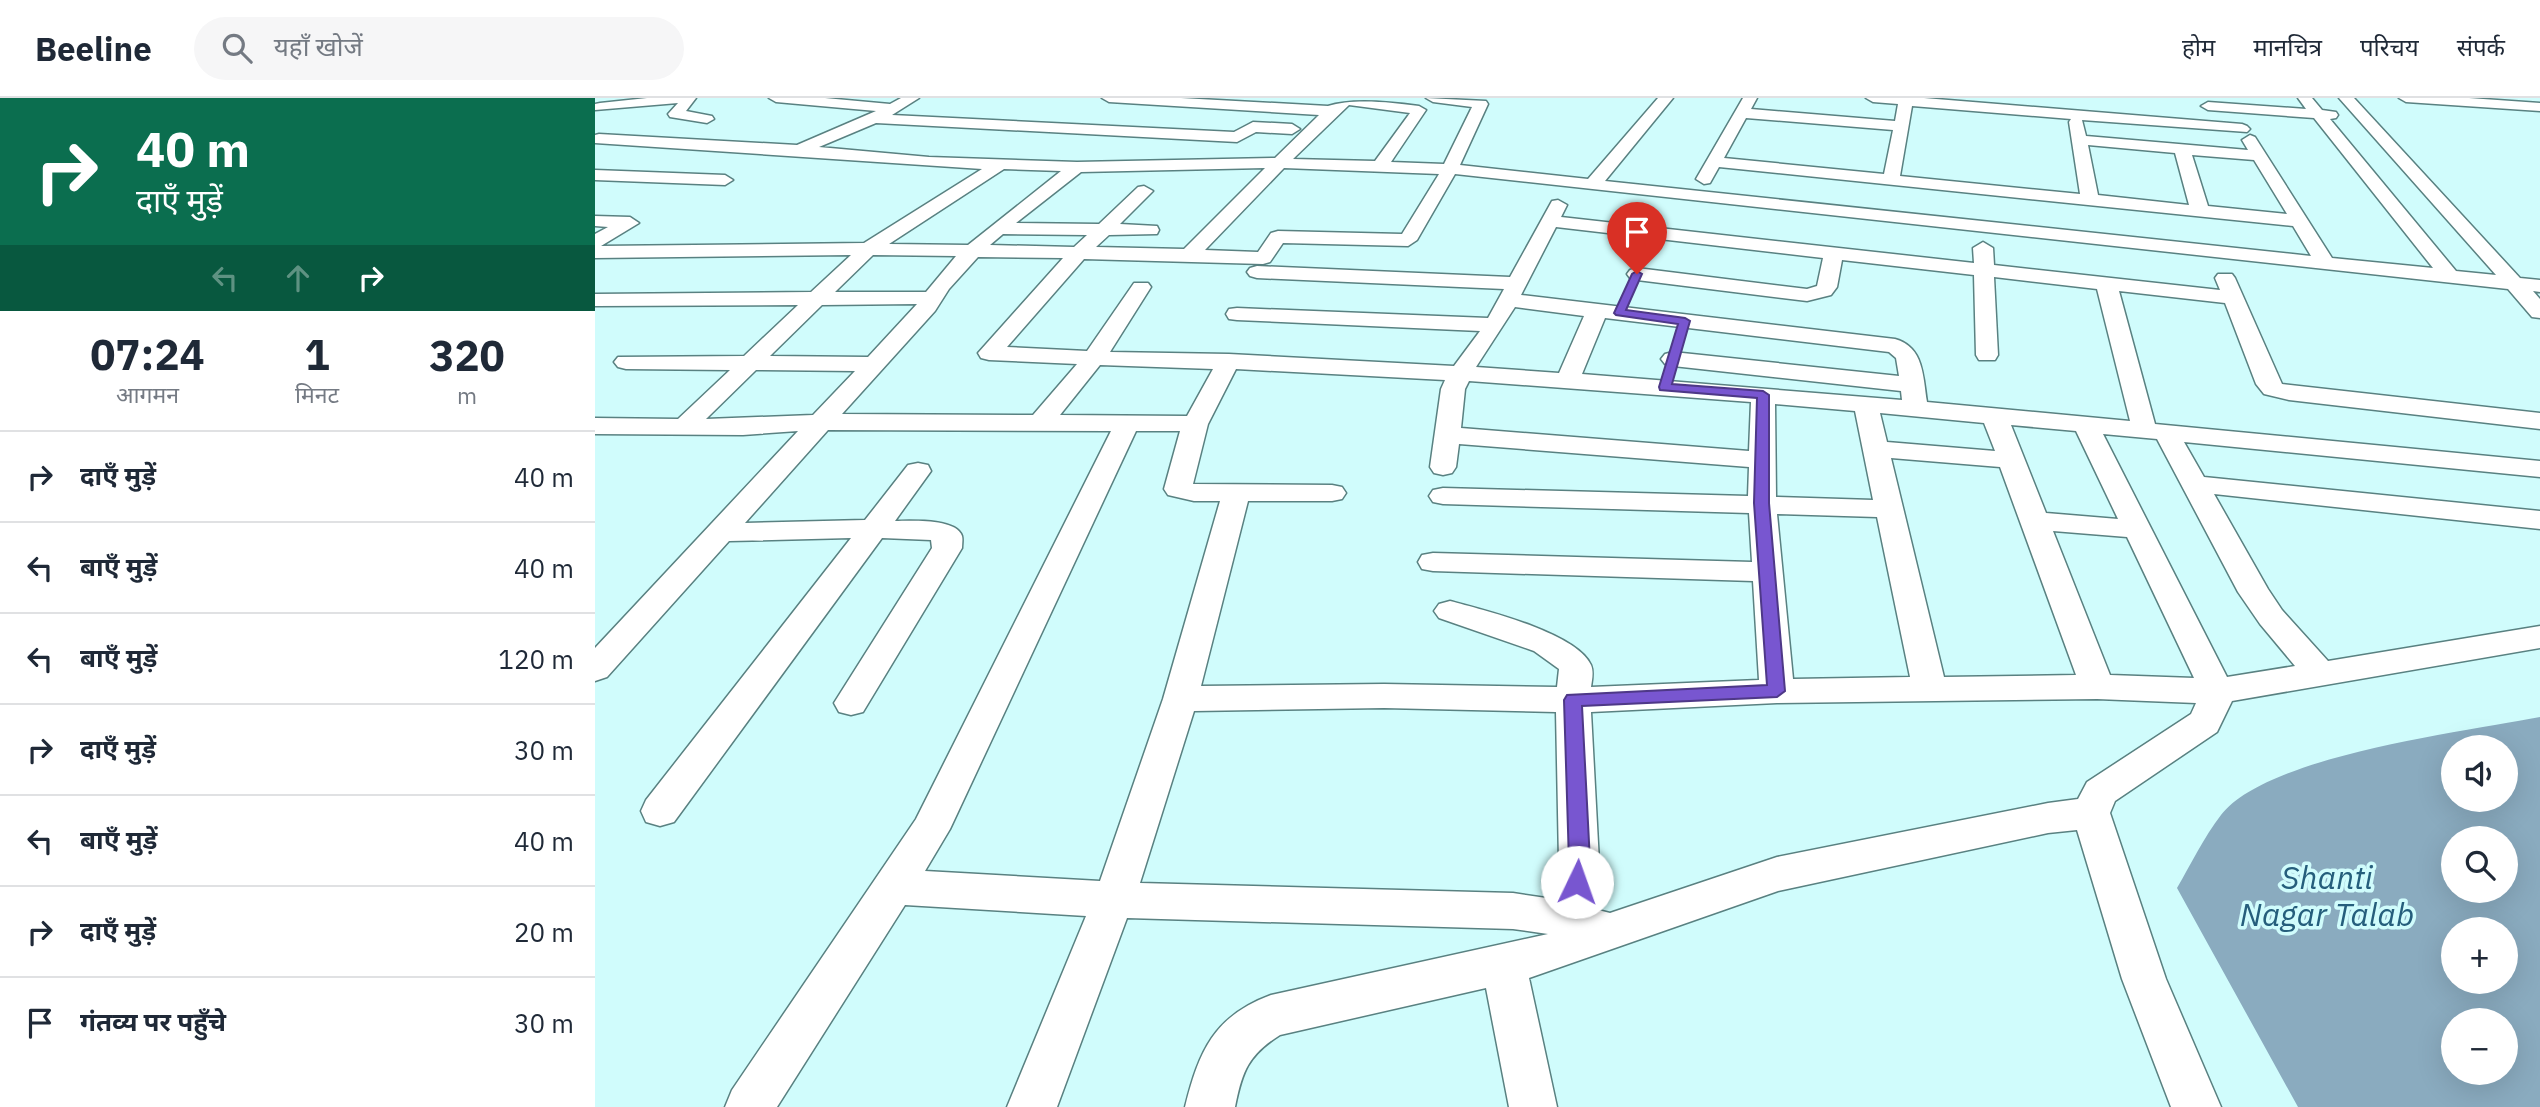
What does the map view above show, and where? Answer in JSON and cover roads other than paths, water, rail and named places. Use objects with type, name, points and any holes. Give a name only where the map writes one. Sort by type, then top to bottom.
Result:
[{"type":"street","points":[[600,107],[690,98]]},
{"type":"street","points":[[690,98],[675,114],[707,119]]},
{"type":"street","points":[[776,98],[891,108]]},
{"type":"street","points":[[799,150],[874,118],[912,98]]},
{"type":"street","points":[[1109,98],[1331,111]]},
{"type":"street","points":[[1332,493],[1194,493],[1178,489],[1195,424],[1222,360],[1237,314],[1260,265],[1278,237],[1408,240],[1450,169],[1481,104],[1433,98]]},
{"type":"street","points":[[1593,184],[1667,98]]},
{"type":"street","points":[[1694,195],[1750,98]]},
{"type":"street","points":[[1874,98],[1991,103],[2075,116],[2242,129]]},
{"type":"street","points":[[2071,98],[2090,200]]},
{"type":"street","points":[[2305,98],[2450,277]]},
{"type":"street","points":[[2346,98],[2540,312]]},
{"type":"street","points":[[2406,98],[2540,107]]},
{"type":"street","points":[[1189,255],[1331,111],[1347,99],[1419,110],[1380,166]]},
{"type":"street","points":[[1891,180],[1906,99]]},
{"type":"street","points":[[2154,102],[2163,123]]},
{"type":"street","points":[[2193,105],[2363,118]]},
{"type":"street","points":[[2232,108],[2242,129],[2262,156],[2326,264]]},
{"type":"street","points":[[1741,113],[1810,126],[1901,126]]},
{"type":"street","points":[[874,118],[1237,137],[1253,127],[1312,130]]},
{"type":"street","points":[[599,139],[799,150],[929,162],[1077,167],[1281,163],[1450,169],[2540,286]]},
{"type":"street","points":[[2080,140],[2262,156]]},
{"type":"street","points":[[2182,149],[2200,211]]},
{"type":"street","points":[[1714,162],[1793,163],[1891,180],[2299,221]]},
{"type":"street","points":[[684,427],[869,250],[938,202],[1001,164]]},
{"type":"street","points":[[595,669],[874,364],[973,251],[1077,167]]},
{"type":"street","points":[[595,175],[725,180]]},
{"type":"street","points":[[1443,467],[1454,388],[1460,374],[1495,325],[1571,182]]},
{"type":"street","points":[[1985,189],[1983,270],[1987,355]]},
{"type":"street","points":[[1144,191],[1078,254],[989,353],[1222,360],[1665,387],[2540,470]]},
{"type":"street","points":[[595,221],[630,223],[595,242]]},
{"type":"street","points":[[1548,221],[2233,298]]},
{"type":"street","points":[[999,229],[1150,230]]},
{"type":"street","points":[[1567,382],[1608,312],[1637,274],[1655,233]]},
{"type":"street","points":[[595,252],[869,250],[1189,255],[1512,292],[1608,312],[1895,346],[1907,355],[1916,410]]},
{"type":"street","points":[[2215,252],[2268,384],[2273,389],[2540,421]]},
{"type":"street","points":[[1637,274],[1807,295],[1824,291],[1835,253]]},
{"type":"street","points":[[2106,284],[2156,433],[2193,484],[2271,617],[2319,672]]},
{"type":"street","points":[[1040,423],[1094,358],[1141,287]]},
{"type":"street","points":[[595,300],[932,298]]},
{"type":"street","points":[[1237,314],[1495,325]]},
{"type":"street","points":[[1665,387],[1685,321]]},
{"type":"street","points":[[1777,691],[1762,503],[1762,460],[1775,396],[1790,372],[1795,334]]},
{"type":"street","points":[[1673,359],[1912,385]]},
{"type":"street","points":[[626,362],[874,364]]},
{"type":"street","points":[[1866,405],[1930,689]]},
{"type":"street","points":[[1995,417],[2097,687]]},
{"type":"street","points":[[595,426],[743,427],[821,422],[1195,424]]},
{"type":"street","points":[[749,1107],[930,829],[1126,424]]},
{"type":"street","points":[[2086,426],[2205,663],[2216,691],[2215,708],[2204,723],[2100,792],[2091,813],[2144,979],[2196,1107]]},
{"type":"street","points":[[1448,435],[1762,460]]},
{"type":"street","points":[[1876,449],[2011,460]]},
{"type":"street","points":[[660,811],[918,471]]},
{"type":"street","points":[[2193,484],[2540,520]]},
{"type":"street","points":[[1032,1107],[1114,900],[1180,699],[1236,493]]},
{"type":"street","points":[[1443,496],[1762,503],[1889,509]]},
{"type":"street","points":[[2034,521],[2138,529]]},
{"type":"street","points":[[720,532],[874,529],[937,531],[947,536],[947,548],[851,704]]},
{"type":"street","points":[[1433,562],[1767,572]]},
{"type":"street","points":[[1450,611],[1546,643],[1576,668],[1573,700],[1579,862],[1590,927]]},
{"type":"street","points":[[1180,699],[1384,696],[1573,700],[1777,691],[2097,687],[2216,691],[2540,637]]},
{"type":"street","points":[[1210,1107],[1226,1054],[1245,1030],[1271,1016],[1543,956],[1590,927],[1777,874],[2048,818],[2091,813]]},
{"type":"street","points":[[894,887],[1114,900],[1513,911],[1590,927]]},
{"type":"street","points":[[1504,964],[1533,1107]]},
{"type":"water","name":"Shanti Nagar Talab","points":[[2540,717],[2540,1107],[2298,1107],[2177,888],[2221,815],[2245,794],[2280,776],[2323,762],[2418,739]]}]
